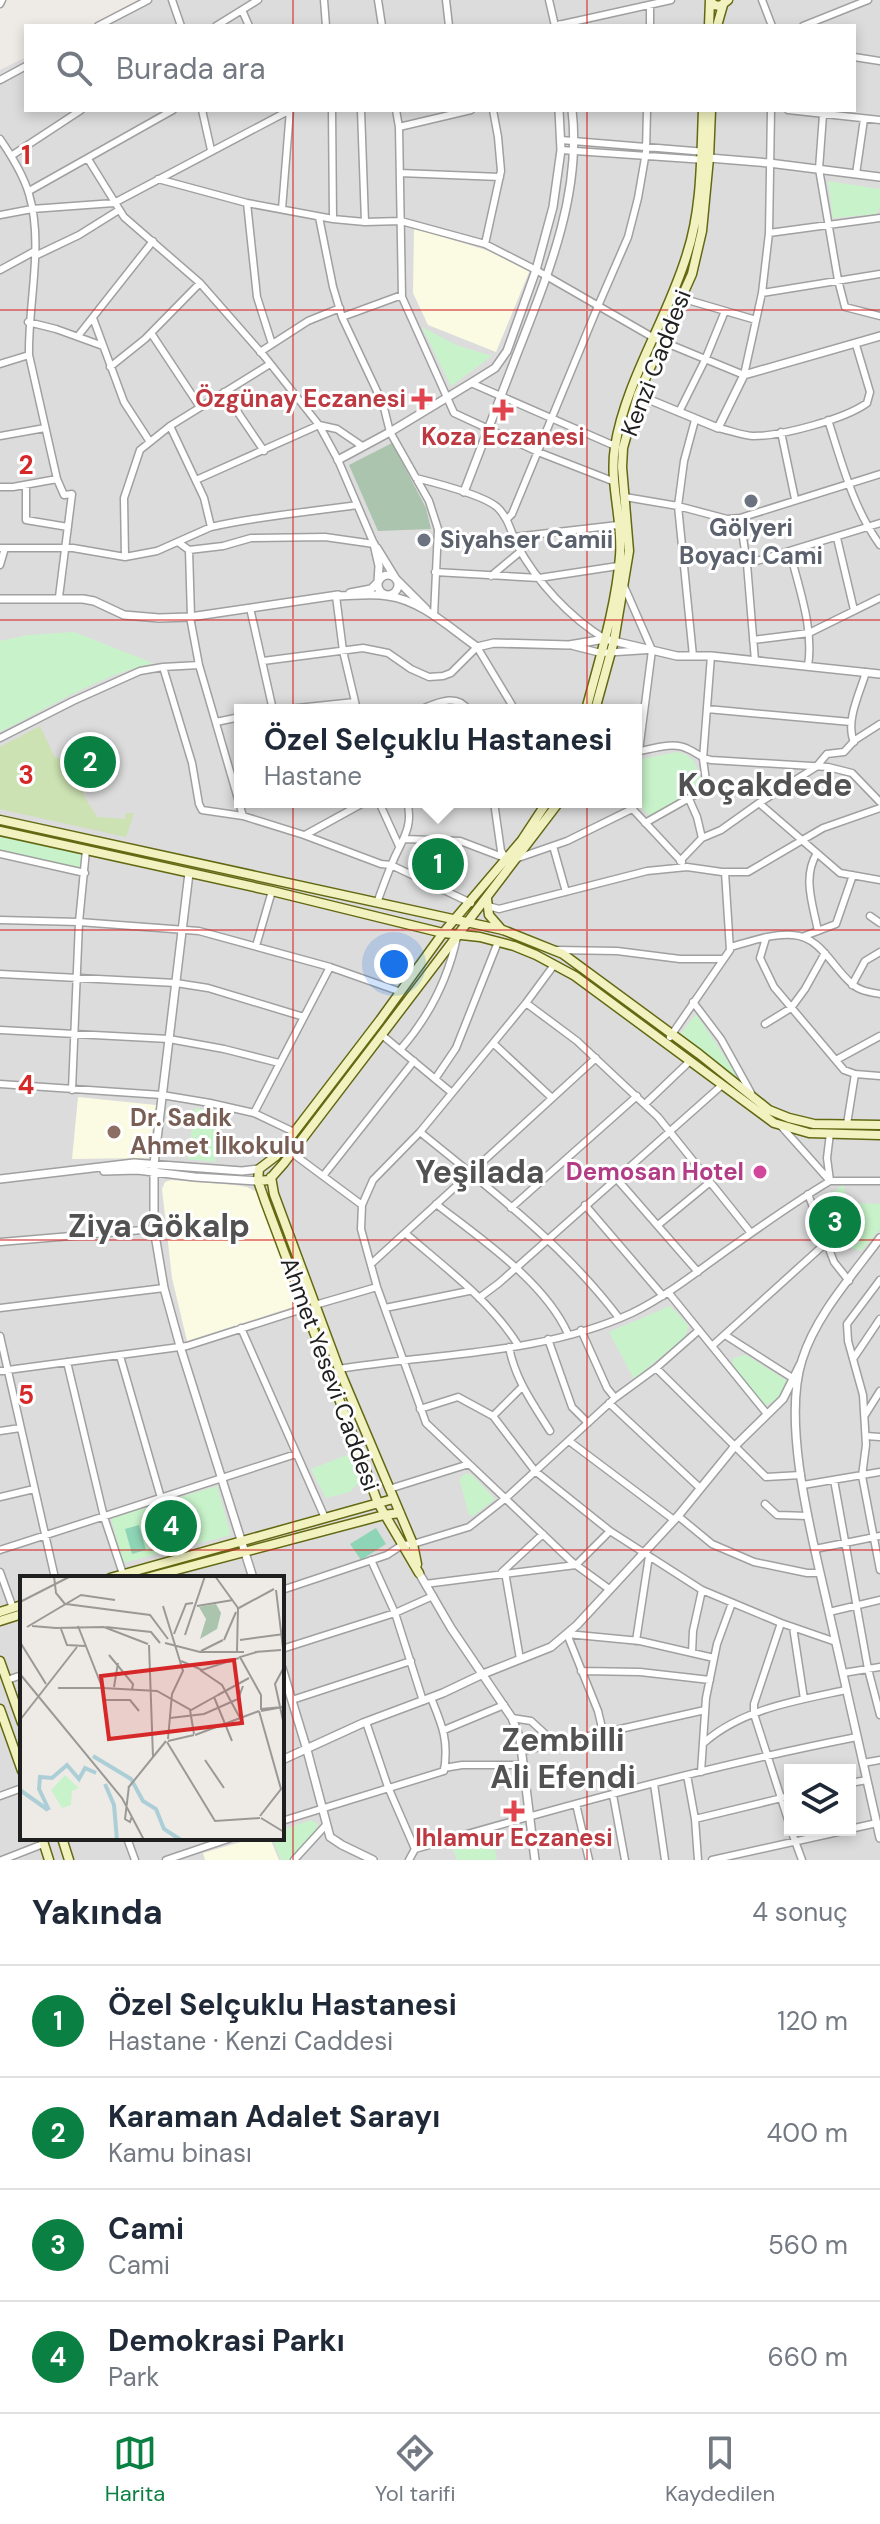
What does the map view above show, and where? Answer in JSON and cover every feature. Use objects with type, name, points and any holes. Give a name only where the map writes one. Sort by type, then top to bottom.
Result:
[{"type":"main road","points":[[710,0],[717,6],[727,2]]},
{"type":"main road","points":[[709,24],[710,0]]},
{"type":"main road","points":[[718,24],[727,2]]},
{"type":"main road","name":"Kenzi Caddesi","points":[[596,704],[624,586],[629,551],[623,448],[687,254],[697,213],[706,157],[703,112]]},
{"type":"main road","name":"Kenzi Caddesi","points":[[609,640],[620,554],[615,446],[630,393],[692,274],[702,231],[711,112]]},
{"type":"main road","name":"Kenzi Caddesi","points":[[588,704],[606,653]]},
{"type":"main road","points":[[259,1169],[276,1156],[443,933],[522,840],[543,808]]},
{"type":"main road","points":[[258,1181],[265,1182],[292,1153],[458,935],[488,903],[555,808]]},
{"type":"main road","points":[[0,820],[503,930],[563,954],[769,1110],[814,1124],[880,1125]]},
{"type":"main road","points":[[0,831],[272,891],[443,933],[498,942],[536,955],[575,976],[721,1086],[781,1126],[809,1133],[880,1135]]},
{"type":"main road","points":[[488,903],[491,917],[503,930]]},
{"type":"main road","points":[[259,1169],[267,1170],[271,1177]]},
{"type":"main road","name":"Ahmet Yesevi Caddesi","points":[[259,1169],[258,1181],[413,1544],[419,1573]]},
{"type":"main road","name":"Ahmet Yesevi Caddesi","points":[[271,1177],[274,1194],[378,1503],[419,1573]]},
{"type":"main road","points":[[116,1576],[393,1499]]},
{"type":"main road","points":[[154,1576],[400,1513]]},
{"type":"main road","points":[[0,1612],[18,1607]]},
{"type":"main road","points":[[0,1621],[20,1615]]},
{"type":"main road","points":[[0,1661],[20,1717]]},
{"type":"main road","points":[[0,1709],[5,1737],[20,1767]]},
{"type":"main road","points":[[63,1840],[69,1860]]},
{"type":"main road","points":[[43,1841],[49,1860]]},
{"type":"street","points":[[102,24],[148,0]]},
{"type":"street","points":[[172,0],[180,24]]},
{"type":"street","points":[[219,24],[258,0]]},
{"type":"street","points":[[324,0],[326,24]]},
{"type":"street","points":[[378,0],[382,24]]},
{"type":"street","points":[[446,0],[449,24]]},
{"type":"street","points":[[549,0],[557,24]]},
{"type":"street","points":[[567,24],[671,0]]},
{"type":"street","points":[[762,0],[771,24]]},
{"type":"street","points":[[808,24],[868,0]]},
{"type":"street","points":[[650,5],[650,24]]},
{"type":"street","points":[[242,10],[248,24]]},
{"type":"street","points":[[856,57],[880,61]]},
{"type":"street","points":[[0,80],[24,67]]},
{"type":"street","points":[[11,156],[78,112]]},
{"type":"street","points":[[29,191],[170,112]]},
{"type":"street","points":[[202,112],[211,150]]},
{"type":"street","points":[[266,112],[268,120]]},
{"type":"street","points":[[0,215],[32,209],[114,203],[286,112]]},
{"type":"street","points":[[282,209],[290,112]]},
{"type":"street","points":[[332,112],[333,219]]},
{"type":"street","points":[[361,112],[365,222]]},
{"type":"street","points":[[396,112],[402,295],[454,413],[538,452],[615,482]]},
{"type":"street","points":[[399,127],[463,112]]},
{"type":"street","points":[[485,244],[500,177],[493,112]]},
{"type":"street","points":[[338,460],[495,368],[507,351],[536,270],[553,207],[561,150],[559,112]]},
{"type":"street","points":[[464,492],[546,277],[566,211],[574,150],[572,112]]},
{"type":"street","points":[[507,519],[512,514],[628,237],[646,152],[647,112]]},
{"type":"street","points":[[718,428],[744,375],[762,293],[769,233],[771,112]]},
{"type":"street","points":[[802,112],[880,120]]},
{"type":"street","points":[[823,115],[819,169],[845,307],[880,316]]},
{"type":"street","points":[[856,174],[864,119]]},
{"type":"street","points":[[0,139],[29,191],[35,253],[28,322],[29,355],[57,479],[64,495],[72,494],[59,597]]},
{"type":"street","points":[[561,140],[646,152]]},
{"type":"street","points":[[561,150],[706,157],[880,177]]},
{"type":"street","points":[[88,159],[124,217],[200,283],[319,425],[338,460],[374,544],[396,579],[434,616]]},
{"type":"street","points":[[400,173],[500,177]]},
{"type":"street","points":[[158,179],[247,203],[333,219],[401,221],[485,244],[658,340],[744,375],[880,336]]},
{"type":"street","points":[[247,203],[257,297],[272,344]]},
{"type":"street","points":[[0,270],[79,235],[119,210]]},
{"type":"street","points":[[319,217],[342,317],[383,404],[390,432],[429,501],[438,529],[434,616]]},
{"type":"street","points":[[769,233],[880,218]]},
{"type":"street","points":[[78,336],[153,241]]},
{"type":"street","points":[[762,293],[880,274]]},
{"type":"street","points":[[110,367],[151,333],[200,283]]},
{"type":"street","points":[[342,317],[402,295]]},
{"type":"street","points":[[681,298],[756,320]]},
{"type":"street","points":[[260,352],[308,321],[340,308]]},
{"type":"street","points":[[679,412],[725,311]]},
{"type":"street","points":[[93,318],[124,402],[150,442]]},
{"type":"street","points":[[28,322],[103,346]]},
{"type":"street","points":[[151,333],[200,407]]},
{"type":"street","points":[[638,395],[695,420],[752,437],[781,432],[855,412],[867,403],[870,392],[856,345]]},
{"type":"street","points":[[0,364],[29,355]]},
{"type":"street","points":[[125,557],[124,498],[140,450],[170,426],[270,364]]},
{"type":"street","points":[[471,383],[615,446]]},
{"type":"street","points":[[224,392],[264,451]]},
{"type":"street","points":[[693,656],[678,506],[684,461],[695,420]]},
{"type":"street","points":[[828,420],[849,485],[868,529],[880,545]]},
{"type":"street","points":[[196,480],[319,425],[337,429],[362,446]]},
{"type":"street","points":[[170,426],[204,498],[211,527]]},
{"type":"street","points":[[0,436],[45,428]]},
{"type":"street","points":[[781,432],[795,499]]},
{"type":"street","points":[[625,497],[727,519],[740,518],[880,474]]},
{"type":"street","points":[[416,478],[464,492],[496,506],[507,519],[521,551],[539,578],[576,617],[609,640]]},
{"type":"street","points":[[0,487],[57,479]]},
{"type":"street","points":[[26,485],[26,520],[68,527]]},
{"type":"street","points":[[0,565],[2,548],[64,548],[125,557],[157,551],[211,527],[357,505]]},
{"type":"street","points":[[740,518],[755,661]]},
{"type":"street","points":[[747,564],[880,523]]},
{"type":"street","points":[[514,537],[618,525]]},
{"type":"street","points":[[178,542],[189,550],[223,546],[251,538],[325,537],[374,544]]},
{"type":"street","points":[[837,538],[854,610]]},
{"type":"street","points":[[374,544],[379,566],[379,591],[405,600],[434,616],[477,647],[511,704]]},
{"type":"street","points":[[189,550],[190,617],[199,665],[234,787]]},
{"type":"street","points":[[491,576],[521,551]]},
{"type":"street","points":[[790,552],[809,633],[811,648],[808,666]]},
{"type":"street","points":[[435,572],[539,578],[618,566]]},
{"type":"street","points":[[0,599],[59,597],[94,601],[124,615],[140,618],[190,617],[336,596],[371,589],[386,575],[396,579]]},
{"type":"street","points":[[336,596],[386,595],[396,590],[396,579]]},
{"type":"street","points":[[624,586],[652,650],[642,722]]},
{"type":"street","points":[[336,596],[343,651],[356,704]]},
{"type":"street","points":[[753,640],[809,633],[880,598]]},
{"type":"street","points":[[250,608],[274,704]]},
{"type":"street","points":[[263,661],[363,648],[388,653],[429,677],[451,673],[477,647],[494,643],[569,645],[609,640],[677,656],[711,656],[880,674]]},
{"type":"street","points":[[569,645],[606,653],[652,650]]},
{"type":"street","points":[[645,823],[707,788],[703,759],[711,656]]},
{"type":"street","points":[[0,738],[140,671],[199,665]]},
{"type":"street","points":[[163,667],[192,763],[202,810],[243,816],[391,865],[471,903]]},
{"type":"street","points":[[854,742],[850,732],[851,722],[866,672]]},
{"type":"street","points":[[434,704],[458,700],[464,704]]},
{"type":"street","points":[[707,709],[851,722]]},
{"type":"street","points":[[216,722],[234,718]]},
{"type":"street","points":[[680,861],[702,838],[721,830],[816,767],[827,754],[844,752],[880,724]]},
{"type":"street","points":[[642,750],[670,745],[686,747],[703,759],[816,767],[852,773],[880,802]]},
{"type":"street","points":[[230,774],[234,773]]},
{"type":"street","points":[[689,799],[702,838]]},
{"type":"street","points":[[759,803],[840,873],[880,880]]},
{"type":"street","points":[[241,808],[243,816]]},
{"type":"street","points":[[304,835],[354,808]]},
{"type":"street","points":[[382,808],[400,846]]},
{"type":"street","points":[[377,904],[410,822],[408,808]]},
{"type":"street","points":[[404,839],[460,841],[505,858],[501,851],[495,808]]},
{"type":"street","points":[[491,917],[499,909],[647,871],[687,867],[748,872],[823,828],[880,808]]},
{"type":"street","points":[[518,858],[553,846],[632,809],[687,867]]},
{"type":"street","points":[[443,890],[460,841]]},
{"type":"street","points":[[553,846],[566,892]]},
{"type":"street","points":[[72,1090],[79,922],[86,850]]},
{"type":"street","points":[[817,853],[808,881],[818,931]]},
{"type":"street","points":[[0,854],[85,873]]},
{"type":"street","points":[[666,1044],[730,947],[725,872]]},
{"type":"street","points":[[189,873],[154,1169],[154,1229],[164,1288],[180,1346],[252,1576]]},
{"type":"street","points":[[801,937],[836,924],[853,875]]},
{"type":"street","points":[[256,946],[272,891]]},
{"type":"street","points":[[488,903],[499,909]]},
{"type":"street","points":[[870,916],[880,923]]},
{"type":"street","points":[[0,920],[183,929],[330,967],[401,992]]},
{"type":"street","points":[[400,1050],[422,1025],[454,954],[458,935]]},
{"type":"street","points":[[730,947],[793,935],[808,939],[825,953],[852,985],[880,994]]},
{"type":"street","points":[[766,938],[760,958],[774,987],[791,1008],[844,1070],[880,1076]]},
{"type":"street","points":[[435,1079],[456,1048],[498,942]]},
{"type":"street","points":[[553,949],[617,951],[680,959],[723,959]]},
{"type":"street","points":[[852,985],[865,961],[880,952]]},
{"type":"street","points":[[765,1024],[791,1008],[825,953]]},
{"type":"street","points":[[554,965],[420,1132],[373,1180],[362,1205],[361,1229],[377,1287],[426,1423],[576,1565],[609,1589]]},
{"type":"street","points":[[254,1113],[330,967]]},
{"type":"street","points":[[0,974],[176,983],[208,988],[304,1017]]},
{"type":"street","points":[[693,1002],[721,1039],[754,1099]]},
{"type":"street","points":[[526,1003],[577,1041],[645,1104],[751,1233]]},
{"type":"street","points":[[0,1030],[169,1039],[279,1063]]},
{"type":"street","points":[[382,1035],[452,1093]]},
{"type":"street","points":[[836,1060],[880,1036]]},
{"type":"street","points":[[493,1043],[552,1098]]},
{"type":"street","points":[[371,1264],[596,1058]]},
{"type":"street","points":[[323,1176],[414,1061]]},
{"type":"street","points":[[645,1104],[690,1061]]},
{"type":"street","points":[[847,1124],[855,1074]]},
{"type":"street","points":[[0,1084],[162,1095],[254,1113],[294,1132]]},
{"type":"street","points":[[479,1298],[721,1086]]},
{"type":"street","points":[[511,1208],[637,1096]]},
{"type":"street","points":[[781,1126],[830,1181]]},
{"type":"street","points":[[420,1132],[547,1239],[592,1282],[619,1318]]},
{"type":"street","points":[[830,1133],[827,1158],[830,1181]]},
{"type":"street","points":[[292,1153],[362,1205]]},
{"type":"street","points":[[0,1179],[134,1163],[154,1169],[258,1181]]},
{"type":"street","points":[[154,1169],[259,1169]]},
{"type":"street","points":[[616,1178],[698,1272]]},
{"type":"street","points":[[339,1369],[509,1347],[568,1334],[619,1318],[666,1294],[830,1181],[880,1181]]},
{"type":"street","points":[[658,1225],[709,1183]]},
{"type":"street","points":[[808,1194],[834,1262],[849,1281]]},
{"type":"street","points":[[436,1204],[537,1290],[568,1334]]},
{"type":"street","points":[[585,1205],[712,1346],[767,1414]]},
{"type":"street","points":[[0,1242],[154,1229]]},
{"type":"street","points":[[405,1233],[479,1298],[518,1345]]},
{"type":"street","points":[[284,1759],[366,1722],[551,1647],[567,1634],[646,1554],[735,1446],[783,1399],[801,1363],[812,1331],[880,1238]]},
{"type":"street","points":[[712,1346],[827,1242]]},
{"type":"street","points":[[880,1280],[847,1324],[863,1395],[866,1436],[862,1476],[877,1537],[880,1570]]},
{"type":"street","points":[[3,1371],[187,1346],[377,1287]]},
{"type":"street","points":[[0,1308],[164,1288]]},
{"type":"street","points":[[385,1308],[469,1291]]},
{"type":"street","points":[[853,1359],[880,1319]]},
{"type":"street","points":[[241,1328],[325,1518]]},
{"type":"street","points":[[581,1330],[612,1401],[700,1488]]},
{"type":"street","points":[[284,1589],[387,1555],[402,1545],[469,1527],[506,1498],[612,1401],[698,1331]]},
{"type":"street","points":[[725,1335],[794,1379]]},
{"type":"street","points":[[0,1336],[3,1371],[20,1428],[55,1576]]},
{"type":"street","points":[[548,1339],[572,1407],[588,1423]]},
{"type":"street","points":[[509,1347],[522,1387],[550,1431]]},
{"type":"street","points":[[120,1356],[161,1498]]},
{"type":"street","points":[[67,1362],[104,1517],[123,1574]]},
{"type":"street","points":[[801,1363],[795,1400],[801,1475],[880,1838]]},
{"type":"street","points":[[656,1368],[766,1477],[801,1475]]},
{"type":"street","points":[[493,1416],[522,1387]]},
{"type":"street","points":[[865,1416],[880,1391]]},
{"type":"street","points":[[420,1409],[458,1397],[493,1416],[535,1471],[610,1531],[702,1590],[836,1642]]},
{"type":"street","points":[[0,1431],[20,1428]]},
{"type":"street","points":[[866,1436],[880,1437]]},
{"type":"street","points":[[569,1441],[712,1544],[754,1562],[820,1573]]},
{"type":"street","points":[[0,1550],[296,1454]]},
{"type":"street","points":[[389,1489],[469,1464]]},
{"type":"street","points":[[803,1485],[880,1472]]},
{"type":"street","points":[[834,1480],[868,1669],[880,1715]]},
{"type":"street","points":[[0,1497],[34,1489]]},
{"type":"street","points":[[765,1504],[777,1515],[808,1516]]},
{"type":"street","points":[[425,1584],[576,1565],[610,1531]]},
{"type":"street","points":[[503,1573],[543,1534]]},
{"type":"street","points":[[815,1549],[877,1537]]},
{"type":"street","points":[[636,1641],[646,1554]]},
{"type":"street","points":[[284,1820],[444,1771],[447,1751],[444,1730],[427,1699],[395,1613],[371,1560]]},
{"type":"street","points":[[0,1572],[18,1607]]},
{"type":"street","name":"Ahmet Yesevi Caddesi","points":[[419,1573],[512,1718],[522,1751],[535,1860]]},
{"type":"street","points":[[503,1573],[520,1659]]},
{"type":"street","points":[[692,1653],[693,1631],[702,1590]]},
{"type":"street","points":[[284,1648],[395,1613],[433,1596]]},
{"type":"street","points":[[829,1612],[880,1600]]},
{"type":"street","points":[[701,1772],[705,1710],[714,1658],[732,1603]]},
{"type":"street","points":[[781,1623],[754,1704],[754,1714],[784,1807]]},
{"type":"street","points":[[793,1627],[804,1699]]},
{"type":"street","points":[[567,1634],[636,1641],[714,1658]]},
{"type":"street","points":[[567,1634],[598,1711],[603,1732]]},
{"type":"street","points":[[292,1700],[411,1661]]},
{"type":"street","points":[[843,1673],[880,1667]]},
{"type":"street","points":[[581,1671],[640,1672],[710,1680]]},
{"type":"street","points":[[284,1674],[330,1837],[373,1860]]},
{"type":"street","points":[[7,1680],[20,1676]]},
{"type":"street","points":[[704,1743],[717,1731],[754,1714],[846,1690]]},
{"type":"street","points":[[444,1730],[504,1705]]},
{"type":"street","points":[[522,1751],[705,1710]]},
{"type":"street","points":[[512,1718],[531,1721],[555,1743]]},
{"type":"street","points":[[366,1722],[388,1787],[415,1849]]},
{"type":"street","points":[[409,1860],[415,1849],[530,1816],[767,1754],[857,1737]]},
{"type":"street","points":[[863,1763],[880,1760]]},
{"type":"street","points":[[444,1768],[524,1765]]},
{"type":"street","points":[[687,1775],[698,1860]]},
{"type":"street","points":[[856,1782],[867,1780]]},
{"type":"street","points":[[654,1784],[665,1860]]},
{"type":"street","points":[[0,1796],[20,1789]]},
{"type":"street","points":[[613,1795],[625,1860]]},
{"type":"street","points":[[695,1819],[784,1797]]},
{"type":"street","points":[[576,1804],[589,1860]]},
{"type":"street","points":[[856,1828],[877,1823]]},
{"type":"street","points":[[294,1860],[326,1825]]},
{"type":"street","points":[[793,1836],[802,1860]]},
{"type":"street","points":[[712,1860],[734,1858],[822,1836]]},
{"type":"street","points":[[128,1840],[135,1860]]},
{"type":"street","points":[[166,1860],[225,1840]]},
{"type":"street","points":[[2,1860],[43,1841]]},
{"type":"street","points":[[196,1850],[199,1860]]},
{"type":"shaded area","points":[[142,0],[880,0],[880,1860],[0,1860],[0,70],[24,58],[24,112],[856,112],[856,24],[93,24]]},
{"type":"shaded area","points":[[414,228],[489,251],[530,270],[496,352],[428,325],[413,293]]},
{"type":"shaded area","points":[[392,443],[426,508],[431,529],[378,531],[349,465]]},
{"type":"shaded area","name":"Dr. Sadık Ahmet İlkokulu","points":[[78,1097],[156,1105],[149,1158],[72,1159]]},
{"type":"shaded area","points":[[165,1182],[235,1185],[261,1194],[302,1304],[187,1341],[172,1278],[162,1189]]},
{"type":"shaded area","points":[[248,1840],[271,1840],[279,1860],[205,1860],[203,1853]]},
{"type":"green space","points":[[828,181],[880,189],[877,214],[833,218]]},
{"type":"green space","points":[[422,327],[456,345],[492,356],[451,386]]},
{"type":"green space","points":[[74,632],[153,663],[94,684],[0,732],[0,641],[29,635]]},
{"type":"green space","points":[[40,726],[55,758],[69,756],[87,788],[83,794],[97,817],[125,819],[126,813],[134,813],[126,837],[0,809],[0,747]]},
{"type":"green space","points":[[677,752],[688,756],[697,769],[702,786],[650,816],[642,808],[642,759]]},
{"type":"green space","points":[[0,836],[82,854],[82,871],[0,850]]},
{"type":"green space","points":[[696,1014],[738,1077],[736,1080],[681,1033]]},
{"type":"green space","points":[[195,1108],[223,1111],[215,1162],[187,1159]]},
{"type":"green space","points":[[843,1184],[849,1203],[880,1204],[880,1229],[861,1251],[852,1248],[855,1225],[847,1209],[838,1207],[825,1213],[822,1202]]},
{"type":"green space","points":[[670,1306],[689,1326],[684,1338],[634,1379],[609,1332]]},
{"type":"green space","points":[[746,1355],[789,1382],[772,1402],[764,1405],[733,1367],[733,1358]]},
{"type":"green space","points":[[357,1451],[365,1475],[350,1492],[326,1498],[311,1469]]},
{"type":"green space","points":[[467,1473],[495,1499],[473,1516],[469,1515],[460,1481]]},
{"type":"green space","points":[[217,1486],[231,1535],[123,1563],[111,1518]]},
{"type":"green space","points":[[139,1525],[146,1550],[132,1554],[125,1529]]},
{"type":"green space","points":[[376,1528],[386,1544],[361,1560],[350,1544]]},
{"type":"green space","points":[[311,1820],[318,1824],[291,1860],[281,1860],[273,1840],[284,1840],[284,1829]]},
{"type":"green space","points":[[491,1831],[497,1860],[457,1860],[451,1843]]},
{"type":"place","name":"Özgünay Eczanesi","points":[[422,399]]},
{"type":"place","name":"Koza Eczanesi","points":[[503,410]]},
{"type":"place","name":"Gölyeri Boyacı Cami","points":[[751,501]]},
{"type":"place","name":"Siyahser Camii","points":[[424,540]]},
{"type":"place","name":"Karaman Adalet Sarayı","points":[[90,762]]},
{"type":"place","name":"Özel Selçuklu Hastanesi","points":[[438,864]]},
{"type":"place","name":"Dr. Sadık Ahmet İlkokulu","points":[[114,1132]]},
{"type":"place","name":"Demosan Hotel","points":[[760,1172]]},
{"type":"place","name":"Cami","points":[[835,1222]]},
{"type":"place","name":"Demokrasi Parkı","points":[[171,1526]]},
{"type":"place","name":"Ihlamur Eczanesi","points":[[514,1811]]},
{"type":"district","name":"Koçakdede","points":[[765,785]]},
{"type":"district","name":"Yeşilada","points":[[480,1172]]},
{"type":"district","name":"Ziya Gökalp","points":[[159,1226]]},
{"type":"district","name":"Zembilli Ali Efendi","points":[[563,1758]]}]
